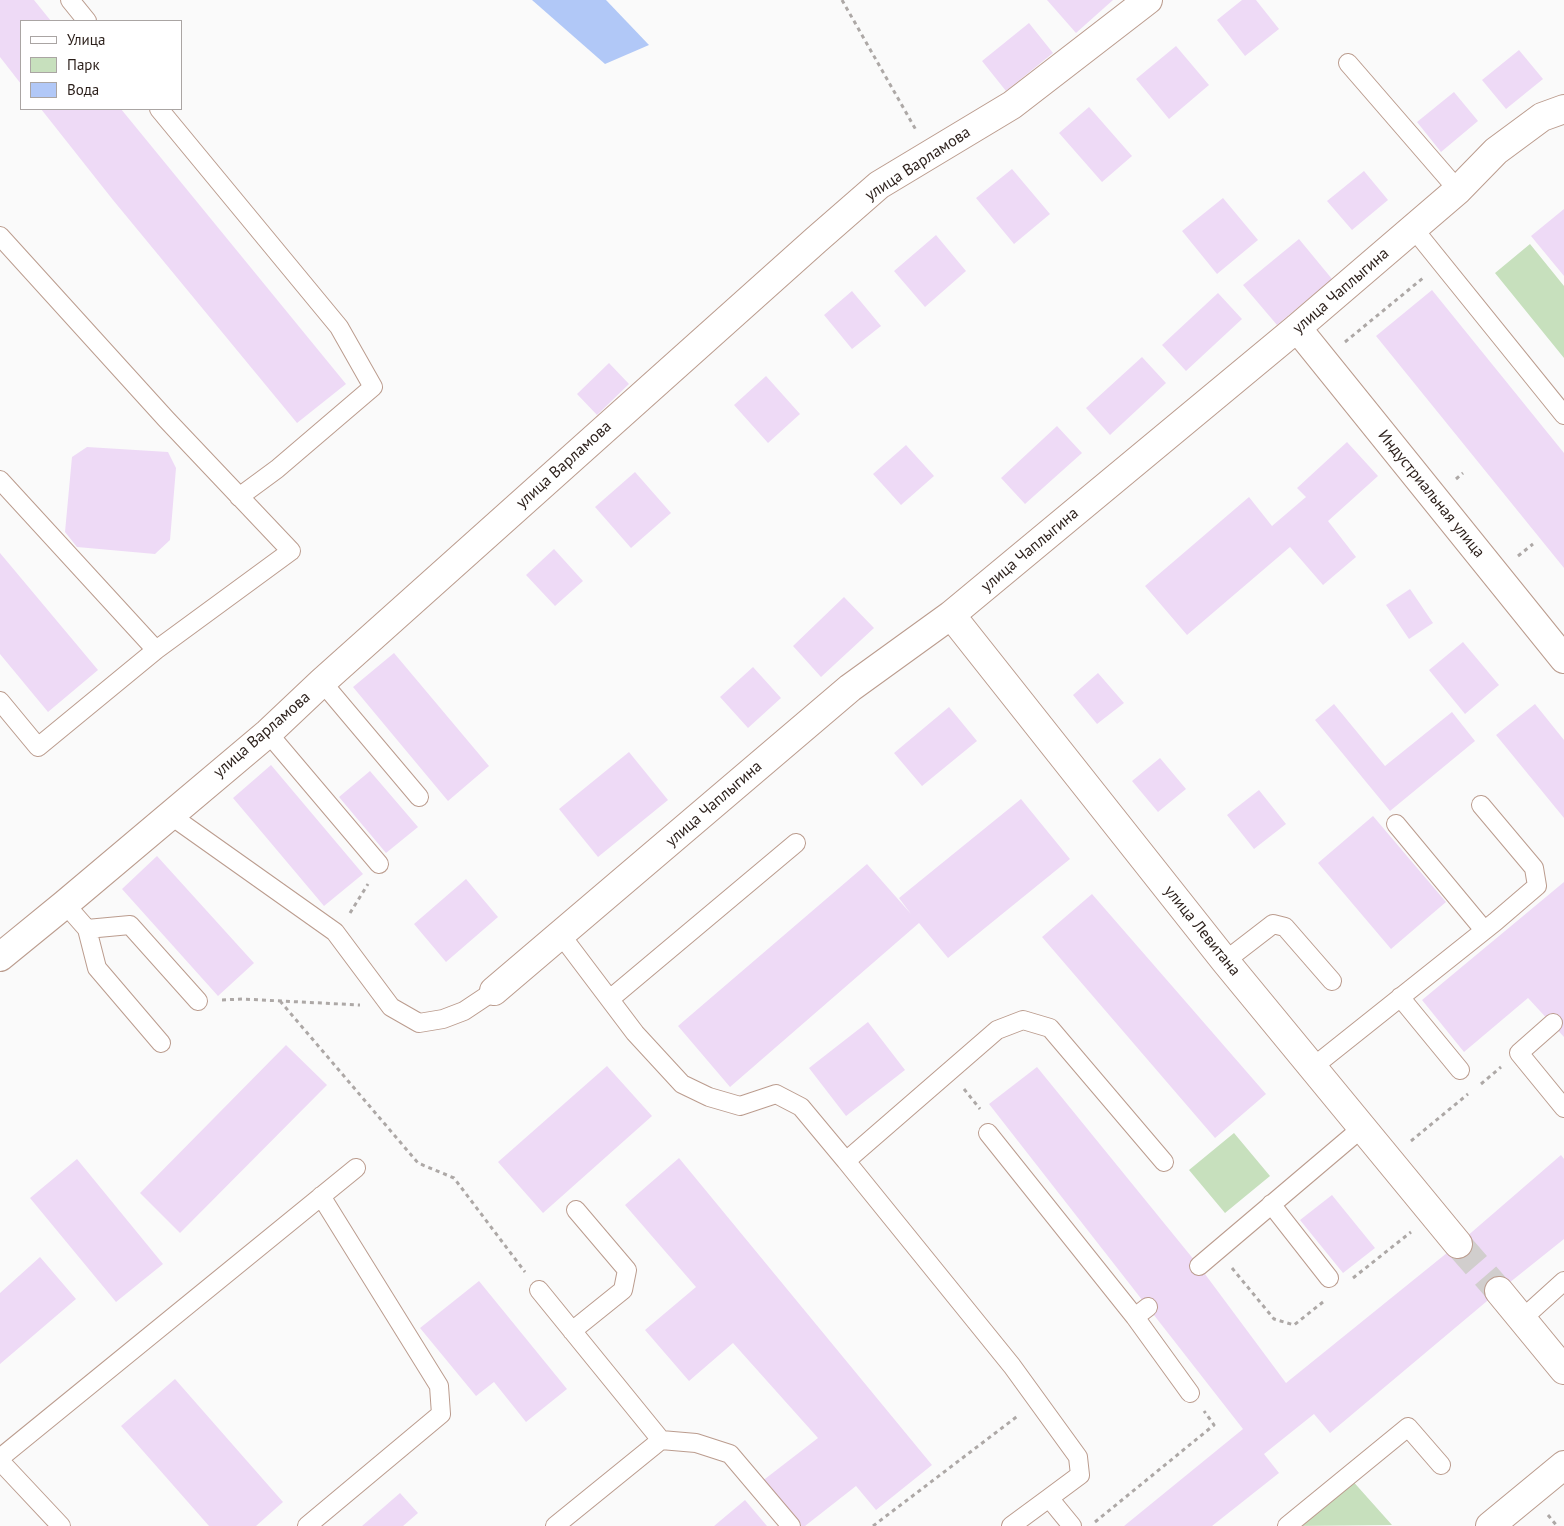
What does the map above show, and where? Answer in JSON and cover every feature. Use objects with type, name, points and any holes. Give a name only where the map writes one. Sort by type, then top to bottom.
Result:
[{"type":"street","name":"улица Варламова","points":[[0,957],[268,733],[322,682],[879,185],[1012,105],[1148,0]]},
{"type":"street","name":"улица Чаплыгина","points":[[494,992],[850,688],[951,615],[1298,328],[1458,190],[1503,146],[1542,117],[1564,109]]},
{"type":"street","name":"Индустриальная улица","points":[[1298,328],[1564,659]]},
{"type":"street","name":"улица Левитана","points":[[951,615],[1225,961],[1458,1244]]},
{"type":"street","points":[[1499,1291],[1564,1370]]},
{"type":"street","points":[[1490,1526],[1564,1465]]},
{"type":"lane","points":[[70,0],[87,20]]},
{"type":"lane","points":[[1348,63],[1458,190]]},
{"type":"lane","points":[[161,110],[339,326],[373,387],[277,469],[239,497]]},
{"type":"lane","points":[[1413,228],[1564,414]]},
{"type":"lane","points":[[0,236],[166,419],[291,551],[156,650],[38,747],[0,701]]},
{"type":"lane","points":[[0,480],[156,650]]},
{"type":"lane","points":[[322,682],[419,797]]},
{"type":"lane","points":[[268,733],[379,864]]},
{"type":"lane","points":[[1313,1067],[1537,886],[1534,868],[1481,805]]},
{"type":"lane","points":[[170,815],[335,932],[391,1007],[419,1023],[443,1019],[464,1011],[494,992]]},
{"type":"lane","points":[[1396,824],[1484,930]]},
{"type":"lane","points":[[610,999],[796,842]]},
{"type":"lane","points":[[65,904],[87,929],[97,968],[161,1043]]},
{"type":"lane","points":[[1225,961],[1273,924],[1286,927],[1332,981]]},
{"type":"lane","points":[[87,929],[130,925],[198,1001]]},
{"type":"lane","points":[[561,935],[635,1033],[682,1084],[709,1097],[740,1106],[776,1094],[801,1107],[1012,1366],[1078,1457],[1080,1475],[1011,1526]]},
{"type":"lane","points":[[1400,997],[1460,1070]]},
{"type":"lane","points":[[846,1161],[997,1030],[1023,1020],[1050,1028],[1164,1162]]},
{"type":"lane","points":[[1553,1023],[1519,1052],[1564,1108]]},
{"type":"lane","points":[[1199,1266],[1363,1127]]},
{"type":"lane","points":[[988,1133],[1142,1312],[1190,1393]]},
{"type":"lane","points":[[61,1526],[0,1459],[356,1168]]},
{"type":"lane","points":[[307,1526],[441,1414],[439,1386],[321,1196]]},
{"type":"lane","points":[[1271,1204],[1329,1278]]},
{"type":"lane","points":[[572,1331],[623,1290],[627,1270],[576,1210]]},
{"type":"lane","points":[[1522,1319],[1564,1281]]},
{"type":"lane","points":[[538,1290],[661,1440]]},
{"type":"lane","points":[[1293,1524],[1408,1427],[1440,1466]]},
{"type":"lane","points":[[555,1526],[661,1440],[696,1443],[730,1454],[791,1526]]},
{"type":"lane","points":[[1049,1498],[1072,1526]]},
{"type":"path","points":[[842,0],[930,154]]},
{"type":"path","points":[[1323,360],[1441,263]]},
{"type":"path","points":[[335,932],[348,915],[379,864]]},
{"type":"path","points":[[219,1000],[391,1007]]},
{"type":"path","points":[[280,1001],[418,1163],[454,1178],[538,1290]]},
{"type":"path","points":[[964,1089],[982,1111]]},
{"type":"path","points":[[1389,1159],[1472,1091]]},
{"type":"path","points":[[1348,1282],[1414,1230]]},
{"type":"path","points":[[1218,1250],[1274,1319],[1294,1325],[1325,1301]]},
{"type":"path","points":[[873,1526],[1037,1401]]},
{"type":"path","points":[[1090,1526],[1214,1425]]},
{"type":"green space","points":[[1530,244],[1564,286],[1564,358],[1495,273]]},
{"type":"green space","points":[[1234,1133],[1270,1176],[1225,1213],[1189,1170]]},
{"type":"green space","points":[[1350,1478],[1392,1525],[1293,1526]]},
{"type":"water","points":[[532,0],[606,0],[649,45],[605,64]]},
{"type":"building","points":[[0,0],[34,0],[50,20],[20,20],[20,83],[0,57]]},
{"type":"building","points":[[1047,0],[1113,0],[1076,33]]},
{"type":"building","points":[[1242,0],[1256,0],[1279,29],[1245,56],[1217,20]]},
{"type":"building","points":[[1029,23],[1053,53],[1006,91],[982,61]]},
{"type":"building","points":[[1176,46],[1209,85],[1169,119],[1136,79]]},
{"type":"building","points":[[1519,50],[1543,79],[1506,109],[1482,80]]},
{"type":"building","points":[[1454,92],[1478,121],[1441,152],[1417,122]]},
{"type":"building","points":[[1089,107],[1132,156],[1102,182],[1059,133]]},
{"type":"building","points":[[42,110],[122,110],[346,384],[297,423],[113,200]]},
{"type":"building","points":[[1012,169],[1050,214],[1014,244],[976,198]]},
{"type":"building","points":[[1364,171],[1388,200],[1352,230],[1327,201]]},
{"type":"building","points":[[1223,198],[1258,240],[1217,274],[1182,231]]},
{"type":"building","points":[[1564,209],[1564,276],[1531,236]]},
{"type":"building","points":[[936,235],[966,271],[925,307],[894,271]]},
{"type":"building","points":[[1299,239],[1332,279],[1277,325],[1243,285]]},
{"type":"building","points":[[1432,290],[1564,453],[1564,568],[1376,336]]},
{"type":"building","points":[[852,291],[881,326],[852,349],[824,315]]},
{"type":"building","points":[[1218,293],[1242,319],[1186,371],[1162,345]]},
{"type":"building","points":[[1142,357],[1166,383],[1110,435],[1086,408]]},
{"type":"building","points":[[609,363],[629,384],[597,415],[577,394]]},
{"type":"building","points":[[766,376],[800,414],[768,443],[734,405]]},
{"type":"building","points":[[1057,426],[1082,453],[1025,504],[1001,478]]},
{"type":"building","points":[[1347,442],[1378,476],[1328,521],[1356,557],[1323,585],[1290,547],[1187,635],[1145,586],[1249,497],[1272,526],[1306,497],[1297,488]]},
{"type":"building","points":[[906,445],[934,476],[901,505],[873,474]]},
{"type":"building","points":[[87,447],[168,452],[176,468],[170,540],[155,554],[77,547],[65,532],[72,457]]},
{"type":"building","points":[[635,472],[671,513],[631,548],[595,507]]},
{"type":"building","points":[[554,549],[583,581],[555,606],[526,575]]},
{"type":"building","points":[[0,553],[98,670],[48,712],[0,654]]},
{"type":"building","points":[[1410,589],[1433,623],[1409,639],[1386,605]]},
{"type":"building","points":[[844,597],[874,628],[821,677],[793,646]]},
{"type":"building","points":[[1463,642],[1499,685],[1465,714],[1429,670]]},
{"type":"building","points":[[394,653],[489,766],[448,801],[353,687]]},
{"type":"building","points":[[753,667],[781,698],[748,728],[720,697]]},
{"type":"building","points":[[1098,673],[1124,703],[1097,724],[1073,695]]},
{"type":"building","points":[[1334,704],[1385,766],[1452,712],[1475,741],[1390,811],[1315,720]]},
{"type":"building","points":[[1535,704],[1564,740],[1564,818],[1496,735]]},
{"type":"building","points":[[949,707],[977,741],[922,786],[894,753]]},
{"type":"building","points":[[629,752],[668,800],[598,857],[559,809]]},
{"type":"building","points":[[1160,758],[1186,789],[1158,812],[1132,781]]},
{"type":"building","points":[[271,765],[363,874],[324,906],[233,798]]},
{"type":"building","points":[[370,771],[418,827],[386,853],[339,797]]},
{"type":"building","points":[[1259,790],[1286,824],[1254,849],[1227,815]]},
{"type":"building","points":[[1021,799],[1070,859],[948,958],[919,923],[730,1087],[678,1026],[867,864],[911,914],[899,898]]},
{"type":"building","points":[[1373,816],[1446,902],[1391,949],[1318,863]]},
{"type":"building","points":[[157,856],[254,963],[218,996],[122,889]]},
{"type":"building","points":[[466,879],[498,917],[446,962],[414,924]]},
{"type":"building","points":[[1564,882],[1564,1037],[1528,998],[1464,1052],[1422,1000]]},
{"type":"building","points":[[1092,894],[1266,1094],[1215,1138],[1042,937]]},
{"type":"building","points":[[868,1022],[905,1070],[846,1116],[809,1068]]},
{"type":"building","points":[[286,1045],[327,1085],[180,1233],[140,1193]]},
{"type":"building","points":[[607,1066],[652,1116],[543,1213],[498,1162]]},
{"type":"building","points":[[1037,1067],[1199,1266],[1286,1383],[1458,1244],[1561,1155],[1564,1159],[1564,1239],[1330,1433],[1314,1414],[1264,1454],[1279,1473],[1212,1526],[1124,1526],[1243,1429],[989,1104]]},
{"type":"building","points":[[679,1158],[932,1465],[876,1510],[856,1486],[805,1526],[795,1526],[761,1482],[818,1438],[733,1343],[689,1381],[645,1330],[696,1287],[625,1205]]},
{"type":"building","points":[[77,1159],[163,1264],[116,1302],[30,1198]]},
{"type":"building","points":[[1332,1195],[1375,1248],[1343,1273],[1300,1220]]},
{"type":"building","points":[[40,1257],[76,1299],[0,1364],[0,1293]]},
{"type":"building","points":[[479,1281],[567,1389],[526,1422],[494,1382],[476,1396],[420,1328]]},
{"type":"building","points":[[175,1379],[283,1502],[256,1526],[209,1526],[121,1426]]},
{"type":"building","points":[[400,1493],[418,1513],[403,1526],[362,1526]]},
{"type":"building","points":[[745,1500],[767,1526],[714,1526]]},
{"type":"tunnel","points":[[1458,1244],[1499,1291]]}]
